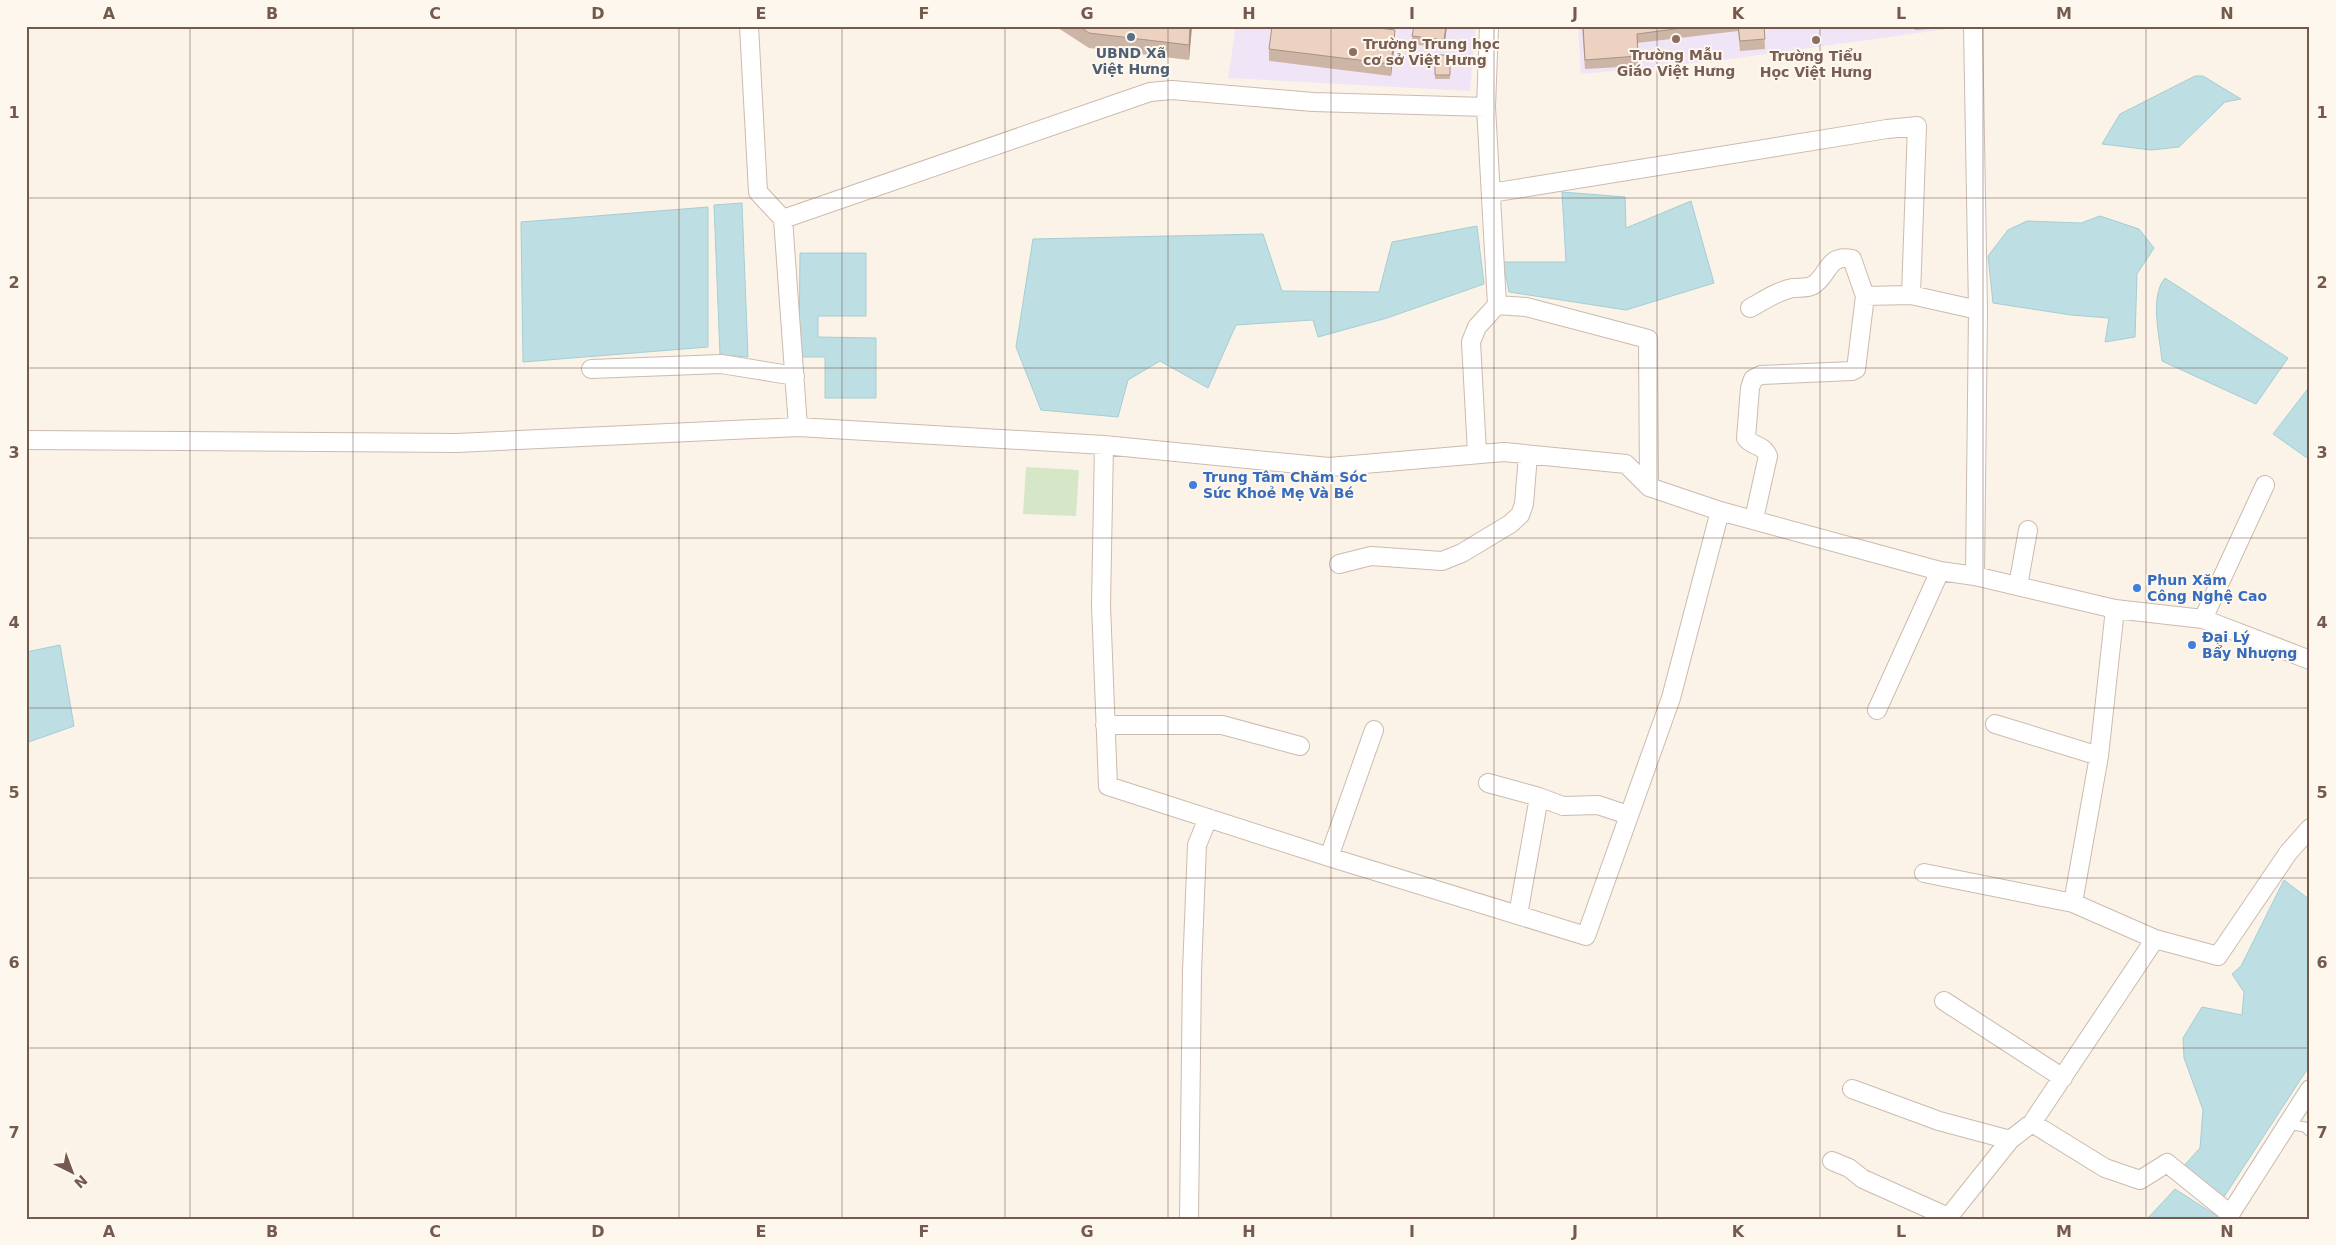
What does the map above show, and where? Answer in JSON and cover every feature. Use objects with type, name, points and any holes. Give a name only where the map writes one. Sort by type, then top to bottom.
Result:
[{"type":"street","points":[[749,26],[758,192],[783,219],[798,427]]},
{"type":"street","points":[[1477,454],[1471,342],[1477,327],[1497,305],[1486,107],[1489,26]]},
{"type":"street","points":[[1973,26],[1978,310],[1975,576]]},
{"type":"street","points":[[783,219],[1150,92],[1172,90],[1313,102],[1486,107]]},
{"type":"street","points":[[1491,193],[1887,128],[1916,126],[1911,295]]},
{"type":"street","points":[[1750,308],[1792,288],[1804,288],[1815,284],[1833,262],[1843,257],[1852,259],[1865,296],[1856,369],[1852,371],[1761,375],[1753,379],[1750,388],[1746,438],[1749,442],[1761,446],[1768,456],[1754,520]]},
{"type":"street","points":[[1865,296],[1911,295],[1978,310]]},
{"type":"street","points":[[1497,305],[1526,307],[1648,339],[1648,487]]},
{"type":"street","points":[[591,369],[721,364],[795,376]]},
{"type":"street","points":[[26,440],[458,443],[798,427],[1104,445],[1330,467],[1504,452],[1626,464],[1648,487],[1720,512],[1940,571],[1975,576],[2116,609],[2202,619],[2310,660]]},
{"type":"street","points":[[1104,445],[1101,605],[1108,786],[1586,936],[1671,698],[1720,512]]},
{"type":"street","points":[[1339,564],[1371,556],[1442,561],[1462,553],[1510,524],[1520,515],[1524,504],[1528,455]]},
{"type":"street","points":[[2202,619],[2265,485]]},
{"type":"street","points":[[2018,586],[2028,530]]},
{"type":"street","points":[[1877,710],[1940,571]]},
{"type":"street","points":[[2074,903],[2100,756],[2116,609]]},
{"type":"street","points":[[1105,724],[1222,725],[1300,746]]},
{"type":"street","points":[[1995,724],[2100,756]]},
{"type":"street","points":[[1330,857],[1374,730]]},
{"type":"street","points":[[1488,783],[1539,797],[1563,806],[1598,805],[1628,815]]},
{"type":"street","points":[[1518,915],[1539,797]]},
{"type":"street","points":[[1189,1219],[1192,971],[1197,845],[1208,818]]},
{"type":"street","points":[[1924,873],[2074,903],[2156,939],[2218,956],[2288,853],[2310,828]]},
{"type":"street","points":[[1832,1161],[1849,1168],[1863,1179],[1947,1218],[2010,1140],[2032,1123],[2156,939]]},
{"type":"street","points":[[1944,1001],[2063,1078]]},
{"type":"street","points":[[1852,1089],[1939,1121],[2010,1140]]},
{"type":"street","points":[[2032,1123],[2105,1168],[2140,1180],[2166,1163],[2228,1216],[2310,1089]]},
{"type":"lane","points":[[2287,1124],[2305,1127],[2310,1132]]},
{"type":"shaded area","name":"Trường Trung học cơ sở Việt Hưng","points":[[1236,26],[1476,26],[1470,91],[1228,78]]},
{"type":"shaded area","name":"Trường Mẫu Giáo Việt Hưng","points":[[1578,26],[1947,26],[1947,29],[1715,61],[1581,74]]},
{"type":"green space","points":[[1026,467],[1079,470],[1076,516],[1023,514]]},
{"type":"water","points":[[2195,76],[2203,76],[2241,99],[2225,102],[2179,147],[2151,150],[2102,144],[2120,114]]},
{"type":"water","points":[[1562,192],[1625,197],[1626,228],[1691,201],[1714,283],[1626,310],[1509,292],[1503,262],[1566,262]]},
{"type":"water","points":[[742,203],[748,357],[720,355],[714,205]]},
{"type":"water","points":[[708,207],[708,347],[523,362],[521,222]]},
{"type":"water","points":[[2100,216],[2139,229],[2154,248],[2137,274],[2135,337],[2105,342],[2109,318],[2071,315],[1993,303],[1988,256],[2008,230],[2027,221],[2081,223]]},
{"type":"water","points":[[1477,226],[1484,284],[1387,318],[1318,337],[1313,320],[1236,325],[1208,388],[1160,361],[1128,380],[1118,417],[1041,410],[1016,347],[1033,239],[1263,234],[1282,291],[1379,292],[1392,242]]},
{"type":"water","points":[[800,253],[866,253],[866,316],[818,316],[818,337],[876,338],[876,398],[825,398],[825,357],[799,357]]},
{"type":"water","points":[[2165,278],[2288,358],[2256,404],[2162,361],[2156,306],[2160,286]]},
{"type":"water","points":[[2310,386],[2310,460],[2273,434]]},
{"type":"water","points":[[60,645],[74,726],[26,743],[26,652]]},
{"type":"water","points":[[2284,880],[2310,900],[2310,1065],[2222,1200],[2181,1169],[2200,1148],[2203,1110],[2184,1058],[2183,1038],[2202,1007],[2242,1015],[2244,992],[2232,974],[2241,966]]},
{"type":"water","points":[[2175,1189],[2217,1216],[2215,1219],[2147,1219]]},
{"type":"building","points":[[1079,26],[1190,26],[1189,45],[1089,33]]},
{"type":"building","points":[[1272,26],[1364,26],[1395,30],[1391,64],[1269,49]]},
{"type":"building","points":[[1414,26],[1446,26],[1444,40],[1412,36]]},
{"type":"building","points":[[1583,26],[1697,26],[1637,34],[1638,56],[1585,60]]},
{"type":"building","points":[[1738,26],[1764,26],[1765,39],[1740,41]]},
{"type":"building","points":[[1435,55],[1450,55],[1450,75],[1435,75]]},
{"type":"place","name":"UBND Xã Việt Hưng","points":[[1131,37]]},
{"type":"place","name":"Trường Mẫu Giáo Việt Hưng","points":[[1676,39]]},
{"type":"place","name":"Trường Tiểu Học Việt Hưng","points":[[1816,40]]},
{"type":"place","name":"Trường Trung học cơ sở Việt Hưng","points":[[1353,52]]},
{"type":"place","name":"Trung Tâm Chăm Sóc Sức Khoẻ Mẹ Và Bé","points":[[1193,485]]},
{"type":"place","name":"Phun Xăm Công Nghệ Cao","points":[[2137,588]]},
{"type":"place","name":"Đại Lý Bẩy Nhượng","points":[[2192,645]]}]
